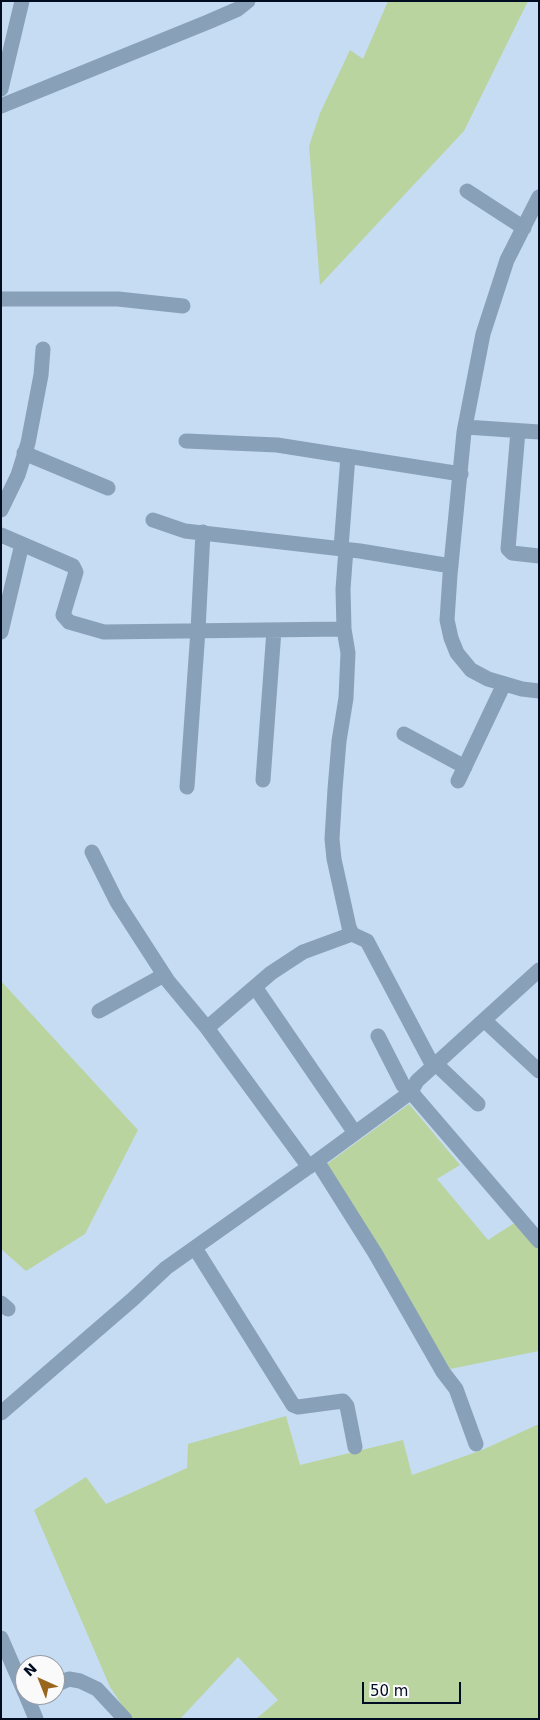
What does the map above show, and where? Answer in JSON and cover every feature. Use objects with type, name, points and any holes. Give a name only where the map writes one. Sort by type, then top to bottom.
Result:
[{"type":"street","points":[[1,89],[22,1]]},
{"type":"street","points":[[1,106],[208,22],[238,9],[248,1]]},
{"type":"street","points":[[467,190],[524,228]]},
{"type":"street","points":[[539,197],[506,260],[483,334],[466,426],[447,620],[457,653],[471,670],[488,679],[522,690],[539,691]]},
{"type":"street","points":[[1,299],[118,299],[183,306]]},
{"type":"street","points":[[1,510],[18,475],[24,454],[41,375],[43,349]]},
{"type":"street","points":[[466,426],[539,432]]},
{"type":"street","points":[[518,431],[508,549],[512,553],[539,556]]},
{"type":"street","points":[[186,441],[277,445],[461,474]]},
{"type":"street","points":[[24,454],[108,488]]},
{"type":"street","points":[[348,456],[343,589],[344,629],[348,653],[346,698],[339,741],[332,839],[336,869],[352,934],[367,942],[435,1065],[478,1104]]},
{"type":"street","points":[[153,520],[184,531],[344,549],[451,566]]},
{"type":"street","points":[[187,787],[198,630],[202,532]]},
{"type":"street","points":[[1,535],[73,566],[76,572],[63,615],[69,622],[104,632],[344,629]]},
{"type":"street","points":[[1,632],[22,544]]},
{"type":"street","points":[[263,780],[274,630]]},
{"type":"street","points":[[404,734],[462,774],[504,684]]},
{"type":"street","points":[[92,852],[117,902],[164,975],[313,1164],[375,1252],[443,1372],[456,1389],[476,1444]]},
{"type":"street","points":[[206,1028],[271,973],[303,952],[352,934]]},
{"type":"street","points":[[1,1412],[133,1299],[166,1268],[411,1092],[417,1081],[539,970]]},
{"type":"street","points":[[99,1011],[164,975]]},
{"type":"street","points":[[255,987],[355,1133]]},
{"type":"street","points":[[484,1020],[539,1071]]},
{"type":"street","points":[[378,1036],[402,1085],[411,1092],[539,1241]]},
{"type":"street","points":[[195,1248],[293,1405],[298,1407],[343,1401],[347,1406],[356,1447]]},
{"type":"street","points":[[1,1638],[15,1669]]},
{"type":"street","points":[[65,1681],[69,1679],[80,1681],[97,1689],[126,1719]]},
{"type":"street","points":[[31,1705],[36,1719]]},
{"type":"green space","points":[[388,1],[528,1],[464,131],[320,285],[309,146],[320,113],[350,50],[363,59]]},
{"type":"green space","points":[[1,981],[138,1130],[85,1234],[26,1271],[1,1249]]},
{"type":"green space","points":[[409,1104],[460,1165],[437,1179],[488,1240],[516,1222],[539,1250],[539,1351],[450,1369],[327,1164]]},
{"type":"green space","points":[[286,1416],[300,1465],[403,1440],[412,1475],[482,1450],[539,1424],[539,1719],[256,1719],[278,1700],[238,1657],[180,1719],[131,1719],[110,1687],[34,1510],[86,1477],[106,1504],[187,1468],[188,1444]]}]
